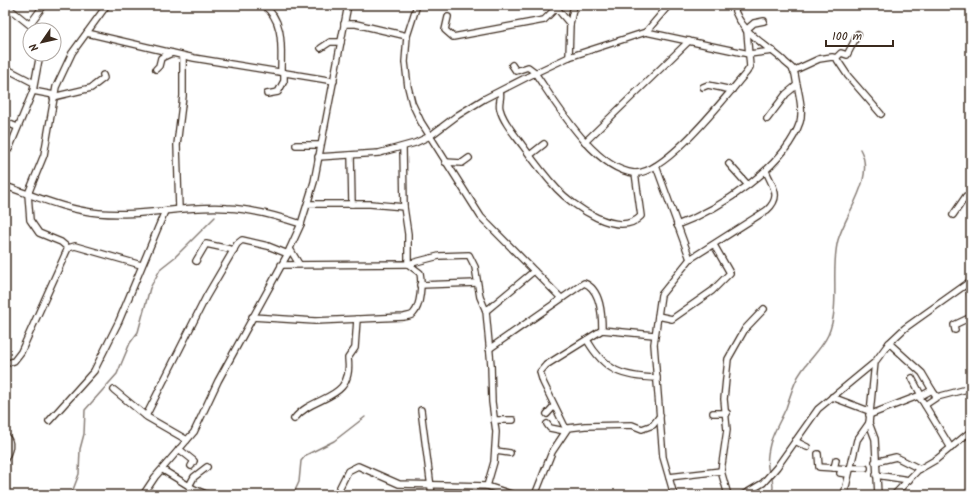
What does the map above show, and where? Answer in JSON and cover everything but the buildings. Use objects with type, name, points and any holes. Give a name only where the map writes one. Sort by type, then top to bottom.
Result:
[{"type":"street","points":[[5,5],[27,22]]},
{"type":"street","points":[[31,22],[44,5]]},
{"type":"street","points":[[68,248],[61,242],[39,233],[30,220],[28,194],[44,156],[54,96],[72,53],[107,5]]},
{"type":"street","points":[[263,5],[274,14],[278,24],[284,81],[278,92],[267,94]]},
{"type":"street","points":[[143,495],[155,477],[163,470],[194,432],[218,381],[289,251],[301,224],[308,204],[334,81],[348,5]]},
{"type":"street","points":[[417,5],[407,36],[405,62],[408,87],[412,103],[445,162],[481,217],[560,298]]},
{"type":"street","points":[[569,57],[570,24],[574,5]]},
{"type":"street","points":[[646,32],[669,5]]},
{"type":"street","points":[[677,225],[709,211],[766,171],[774,164],[800,122],[800,100],[793,71],[772,51],[747,31],[738,18],[733,5]]},
{"type":"street","points":[[448,17],[445,30],[453,37],[544,20],[555,7],[570,24]]},
{"type":"street","points":[[512,65],[516,71],[528,67],[536,73],[585,142],[601,156],[616,166],[635,173],[656,166],[683,146],[732,90],[748,70],[749,54],[747,31],[754,23],[764,21]]},
{"type":"street","points":[[344,24],[356,24],[407,36]]},
{"type":"street","points":[[318,157],[379,153],[403,148],[430,136],[458,115],[569,57],[646,32],[749,54],[772,51]]},
{"type":"street","points":[[87,33],[183,56],[334,81]]},
{"type":"street","points":[[836,58],[841,53],[847,55],[858,34]]},
{"type":"street","points":[[585,142],[690,41]]},
{"type":"street","points":[[321,48],[330,42],[341,42]]},
{"type":"street","points":[[156,69],[160,66],[161,58],[172,53]]},
{"type":"street","points":[[179,209],[177,145],[183,96],[183,56]]},
{"type":"street","points":[[793,71],[819,59],[832,57],[836,58],[848,76],[881,114]]},
{"type":"street","points":[[5,152],[9,149],[17,126],[33,91],[38,62]]},
{"type":"street","points":[[5,68],[34,83]]},
{"type":"street","points":[[33,91],[54,96],[91,88],[104,78],[103,75]]},
{"type":"street","points":[[703,87],[708,85],[732,90]]},
{"type":"street","points":[[767,119],[786,94],[797,85]]},
{"type":"street","points":[[500,92],[500,109],[510,129],[530,155],[558,190],[599,219],[614,225],[627,224],[637,220],[641,216],[635,173]]},
{"type":"street","points":[[5,122],[17,126]]},
{"type":"street","points":[[530,155],[544,144]]},
{"type":"street","points":[[296,145],[320,145]]},
{"type":"street","points":[[403,148],[404,207],[408,234],[408,264]]},
{"type":"street","points":[[351,155],[352,204]]},
{"type":"street","points":[[445,162],[462,163],[469,158]]},
{"type":"street","points":[[729,164],[747,184]]},
{"type":"street","points":[[656,166],[690,259]]},
{"type":"street","points":[[674,495],[663,457],[654,335],[661,295],[690,259],[767,210],[773,204],[776,200],[775,195],[766,171]]},
{"type":"street","points":[[5,186],[74,209],[99,213],[165,212],[179,209],[226,208],[251,210],[301,224]]},
{"type":"street","points":[[953,215],[966,196],[971,195]]},
{"type":"street","points":[[308,204],[352,204],[404,207]]},
{"type":"street","points":[[49,421],[56,411],[94,371],[119,321],[141,265],[165,212]]},
{"type":"street","points":[[146,416],[206,297],[234,250],[242,240],[250,240],[289,251],[300,264]]},
{"type":"street","points":[[196,261],[206,244],[234,250]]},
{"type":"street","points":[[658,316],[672,319],[712,291],[730,273],[714,245]]},
{"type":"street","points":[[5,364],[14,361],[21,352],[68,248],[75,246],[141,265]]},
{"type":"street","points":[[281,265],[408,264],[439,256],[469,256],[475,267],[477,283],[486,311],[489,349],[496,451],[487,486]]},
{"type":"street","points":[[252,317],[315,321],[404,317],[412,314],[416,309],[420,285],[420,273],[408,264]]},
{"type":"street","points":[[486,311],[534,271]]},
{"type":"street","points":[[743,495],[762,483],[777,467],[818,409],[875,362],[889,343],[905,328],[969,282],[971,298]]},
{"type":"street","points":[[420,285],[477,283]]},
{"type":"street","points":[[489,349],[560,298],[581,285],[586,284],[601,305],[602,330]]},
{"type":"street","points":[[728,495],[721,471],[725,454],[726,413],[724,399],[728,359],[746,329],[764,309]]},
{"type":"street","points":[[955,330],[954,325],[971,317]]},
{"type":"street","points":[[294,419],[300,412],[343,387],[350,371],[348,358],[355,348],[357,319]]},
{"type":"street","points":[[565,430],[540,375],[540,371],[552,361],[602,330],[654,335]]},
{"type":"street","points":[[587,340],[596,355],[605,365],[616,372],[638,378],[657,378]]},
{"type":"street","points":[[889,343],[922,373],[936,397]]},
{"type":"street","points":[[875,362],[869,423],[875,439],[875,462],[878,495]]},
{"type":"street","points":[[912,378],[925,405],[951,448]]},
{"type":"street","points":[[925,405],[936,397],[971,388]]},
{"type":"street","points":[[114,390],[146,416],[187,440]]},
{"type":"street","points":[[832,397],[869,413],[920,396],[932,390]]},
{"type":"street","points":[[547,414],[554,406]]},
{"type":"street","points":[[421,410],[432,485],[432,495]]},
{"type":"street","points":[[713,413],[726,413]]},
{"type":"street","points":[[547,424],[550,428],[565,430],[572,427],[585,426],[632,425],[642,429],[653,426],[660,415]]},
{"type":"street","points":[[494,420],[513,420]]},
{"type":"street","points":[[844,495],[857,440],[869,423]]},
{"type":"street","points":[[535,495],[552,452],[565,430]]},
{"type":"street","points":[[894,495],[920,469],[938,459],[971,431]]},
{"type":"street","points":[[5,436],[10,442],[10,448],[5,459]]},
{"type":"street","points":[[795,441],[807,447]]},
{"type":"street","points":[[179,450],[191,457],[194,461],[191,466]]},
{"type":"street","points":[[496,451],[510,454]]},
{"type":"street","points":[[818,454],[819,467],[849,471]]},
{"type":"street","points":[[875,462],[896,457],[920,469]]},
{"type":"street","points":[[834,468],[836,460]]},
{"type":"street","points":[[336,495],[348,470],[358,466],[399,484],[487,486],[514,495]]},
{"type":"street","points":[[188,486],[194,477],[207,467]]},
{"type":"street","points":[[840,473],[865,468]]},
{"type":"street","points":[[163,470],[188,486],[208,495]]},
{"type":"street","points":[[669,477],[721,471]]},
{"type":"street","points":[[876,475],[909,480]]},
{"type":"waterway","points":[[770,474],[768,467],[770,444],[786,408],[792,389],[804,367],[825,340],[832,324],[835,300],[836,251],[842,229],[862,183],[864,160],[860,149]]},
{"type":"waterway","points":[[71,495],[79,474],[80,449],[84,434],[85,410],[117,374],[130,343],[138,332],[150,288],[161,268],[175,257],[215,217]]},
{"type":"waterway","points":[[293,495],[299,482],[301,461],[306,455],[334,441],[365,417]]},
{"type":"waterway","points":[[772,477],[772,495]]}]
